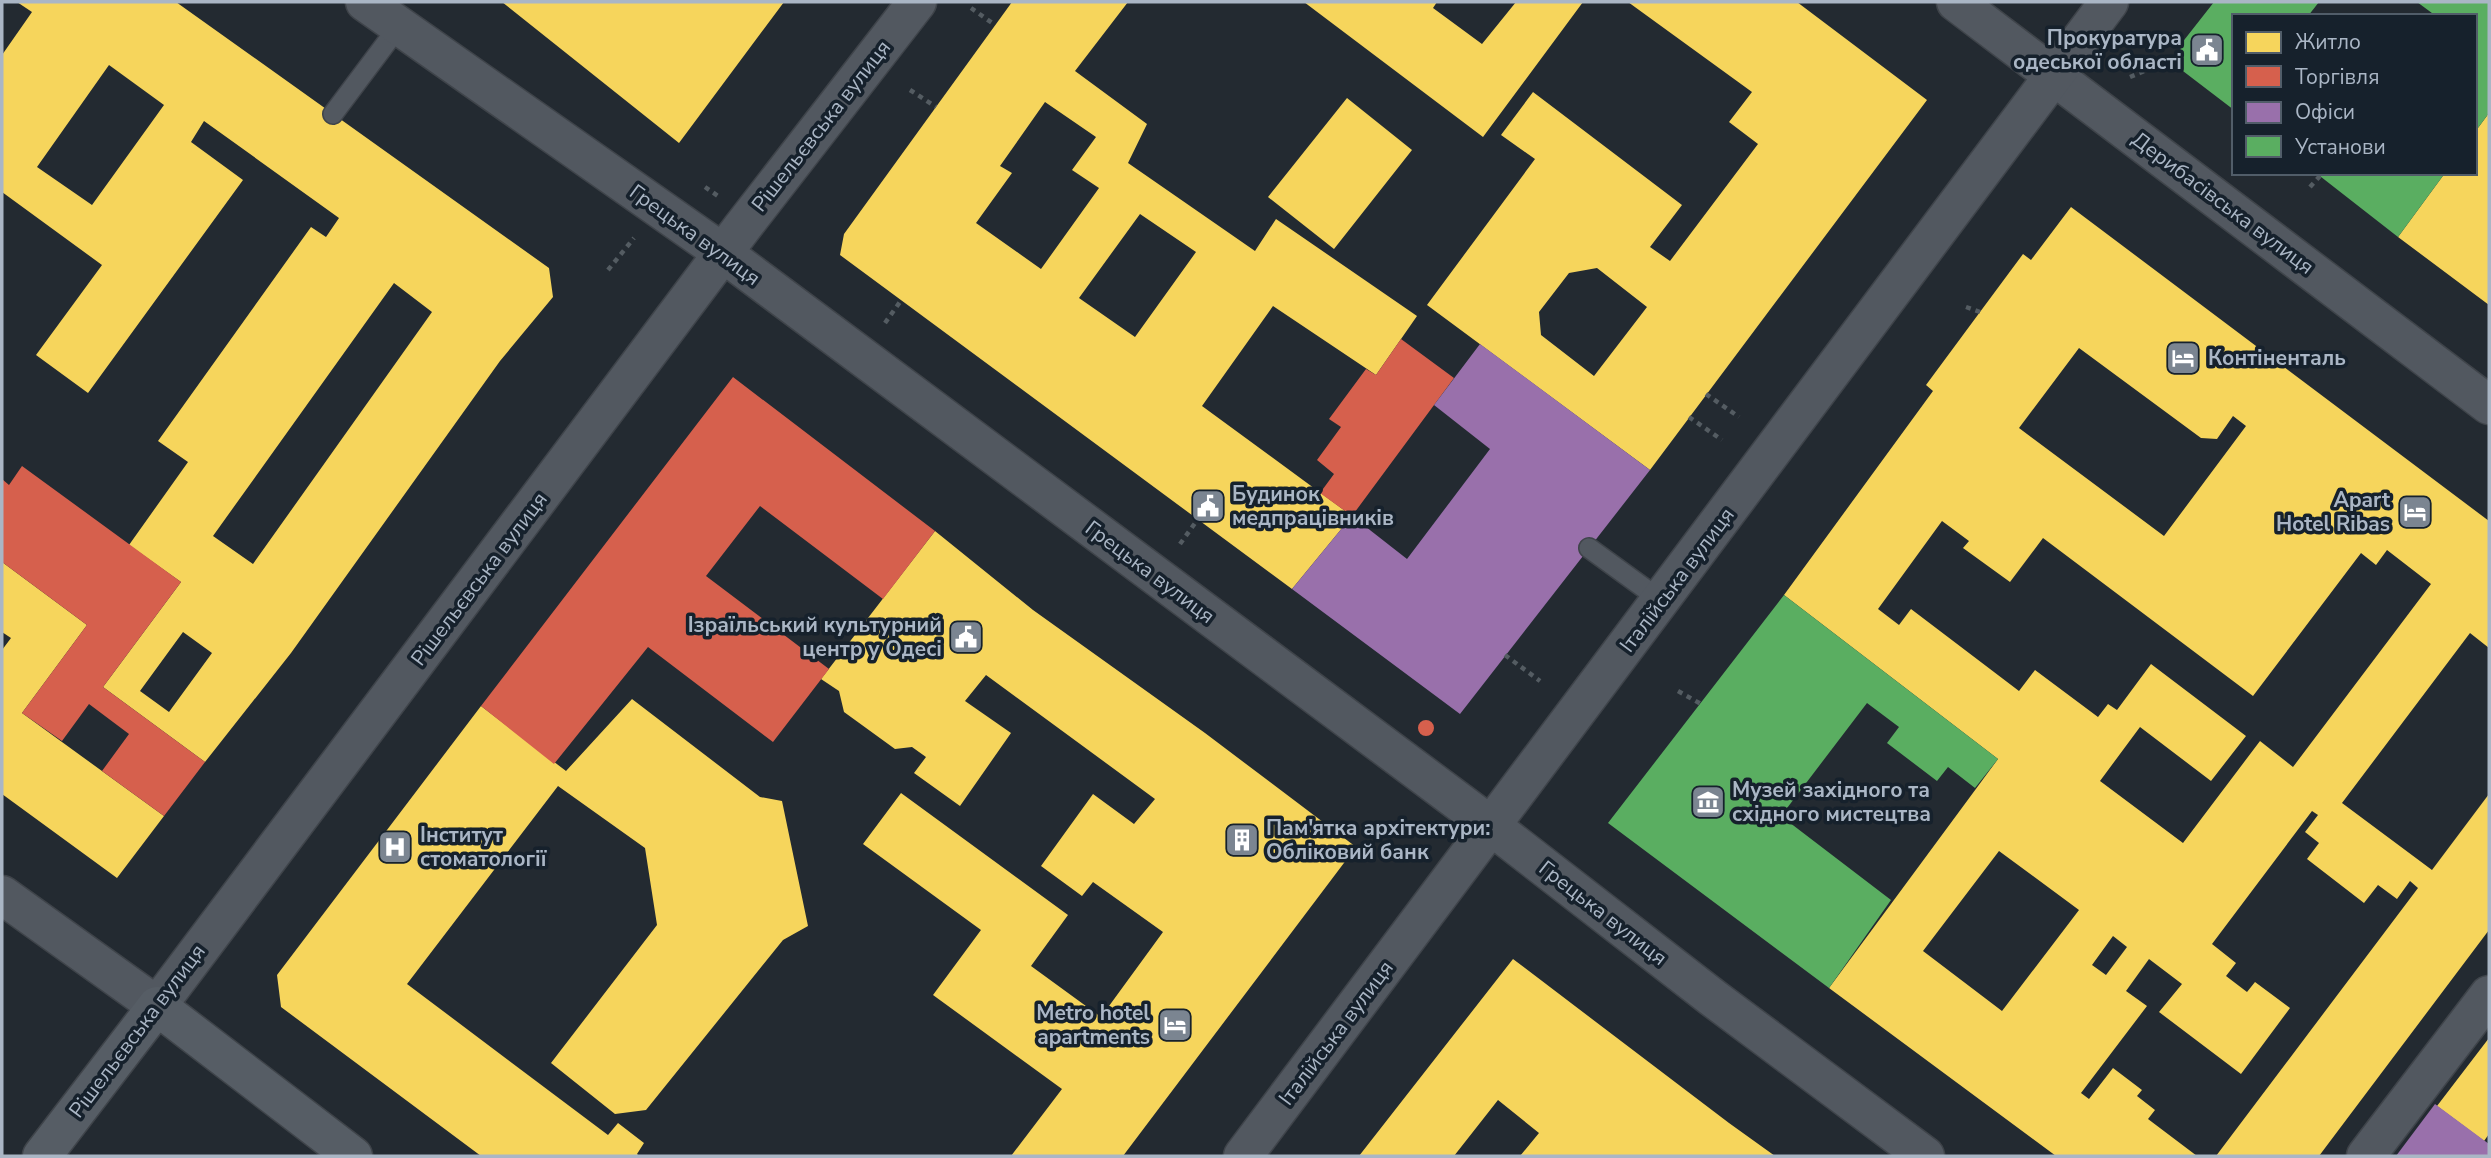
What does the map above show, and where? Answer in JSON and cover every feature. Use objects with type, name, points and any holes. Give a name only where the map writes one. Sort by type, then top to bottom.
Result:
[{"type":"main road","name":"Рішельєвська вулиця","points":[[42,1156],[157,1006]]},
{"type":"main road","points":[[157,1006],[353,1156]]},
{"type":"street","name":"Грецька вулиця","points":[[365,2],[723,253],[1490,825],[1713,998],[1925,1156]]},
{"type":"street","name":"Рішельєвська вулиця","points":[[157,1006],[723,253],[917,2]]},
{"type":"street","name":"Дерибасівська вулиця","points":[[1956,2],[2489,405]]},
{"type":"street","name":"Італійська вулиця","points":[[1243,1156],[2109,2]]},
{"type":"street","points":[[2,895],[157,1006]]},
{"type":"street","points":[[2366,1156],[2489,995]]},
{"type":"lane","points":[[334,114],[399,26]]},
{"type":"lane","points":[[1589,548],[1662,601]]},
{"type":"path","points":[[971,8],[995,25]]},
{"type":"path","points":[[2130,76],[2180,56]]},
{"type":"path","points":[[909,90],[936,107]]},
{"type":"path","points":[[2310,187],[2320,176]]},
{"type":"path","points":[[886,323],[902,299]]},
{"type":"path","points":[[1966,307],[1980,313]]},
{"type":"path","points":[[1706,394],[1739,417]]},
{"type":"path","points":[[1689,417],[1722,440]]},
{"type":"path","points":[[1180,544],[1198,519]]},
{"type":"path","points":[[1505,655],[1540,681]]},
{"type":"path","points":[[1678,691],[1701,704]]},
{"type":"building: Житло","points":[[17,2],[176,2],[549,268],[553,297],[500,361],[291,653],[205,762],[103,687],[181,582],[129,545],[188,462],[158,441],[311,227],[326,237],[339,218],[204,121],[191,142],[243,180],[88,393],[36,355],[102,265],[2,192],[2,55],[32,12]],"holes":[[[109,65],[164,105],[92,205],[37,167]],[[394,283],[432,312],[253,564],[213,536]],[[183,632],[212,653],[169,712],[140,691]]]},
{"type":"building: Житло","points":[[502,2],[784,2],[679,143]]},
{"type":"building: Житло","points":[[1012,2],[1128,2],[1075,71],[1147,124],[1128,163],[1255,251],[1276,219],[1417,316],[1376,375],[1273,306],[1202,406],[1352,516],[1292,589],[840,255],[844,234]],"holes":[[[1045,102],[1096,137],[1072,170],[1099,188],[1041,269],[976,223],[1012,173],[1000,166]],[[1140,214],[1196,252],[1135,337],[1079,298]]]},
{"type":"building: Житло","points":[[1304,2],[1437,2],[1433,8],[1482,44],[1516,2],[1583,2],[1483,137]]},
{"type":"building: Житло","points":[[1628,2],[1797,2],[1927,100],[1650,470],[1427,305],[1535,159],[1501,135],[1533,92],[1682,205],[1650,247],[1670,261],[1758,144],[1729,122],[1752,92]],"holes":[[[1597,268],[1647,307],[1594,376],[1541,335],[1539,312],[1569,273]]]},
{"type":"building: Житло","points":[[1347,98],[1412,150],[1334,249],[1268,197]]},
{"type":"building: Житло","points":[[2489,113],[2489,305],[2398,237],[2444,175],[2477,175],[2477,129]]},
{"type":"building: Житло","points":[[2071,207],[2489,521],[2489,648],[2470,633],[2342,803],[2432,870],[2489,794],[2489,930],[2319,1156],[2216,1156],[2418,888],[2410,881],[2397,899],[2378,885],[2364,903],[2307,859],[2319,843],[2305,832],[2318,815],[2312,811],[2212,944],[2236,963],[2226,976],[2247,992],[2255,982],[2290,1008],[2241,1074],[2159,1012],[2182,984],[2149,959],[2126,991],[2147,1006],[2081,1093],[2089,1099],[2113,1068],[2142,1090],[2137,1096],[2155,1110],[2148,1119],[2197,1156],[2056,1156],[1829,988],[1998,759],[1784,595],[1933,391],[1926,385],[2023,254],[2031,260]],"holes":[[[2079,348],[2201,438],[2217,439],[2233,416],[2246,426],[2164,536],[2019,428]],[[1942,521],[1969,541],[1963,548],[2010,582],[2043,538],[2253,696],[2361,553],[2376,565],[2387,550],[2431,584],[2293,767],[2260,741],[2183,843],[2100,781],[2140,727],[2211,781],[2246,736],[2151,664],[2117,710],[2108,704],[2098,717],[2035,670],[2019,691],[1911,609],[1899,625],[1878,609]],[[1999,851],[2079,910],[2002,1011],[1923,951]],[[2113,936],[2127,947],[2106,975],[2092,965]]]},
{"type":"building: Житло","points":[[935,531],[1033,610],[1205,733],[1356,847],[1123,1156],[1011,1156],[1062,1089],[933,995],[981,930],[863,844],[901,793],[1068,915],[1031,966],[1101,1017],[1163,932],[1093,882],[1082,896],[1041,866],[1093,794],[1134,824],[1155,799],[986,675],[965,701],[1011,733],[960,806],[914,773],[926,757],[912,747],[895,749],[844,712],[839,691],[821,679]]},
{"type":"building: Житло","points":[[2,562],[87,625],[22,713],[164,816],[117,878],[2,794],[2,650],[11,638],[2,632]]},
{"type":"building: Житло","points":[[632,699],[760,797],[782,801],[808,926],[783,940],[646,1110],[615,1114],[551,1063],[657,925],[645,848],[558,786],[407,984],[608,1135],[618,1123],[644,1143],[637,1154],[639,1156],[481,1156],[281,1007],[277,975],[481,706],[566,771]]},
{"type":"building: Житло","points":[[1513,959],[1775,1156],[1520,1156],[1539,1133],[1498,1100],[1454,1156],[1359,1156]]},
{"type":"building: Житло","points":[[2489,1038],[2489,1134],[2484,1141],[2437,1106]]},
{"type":"building: Торгівля","points":[[1401,339],[1454,378],[1352,516],[1320,493],[1334,474],[1317,460],[1341,427],[1329,419],[1366,369],[1376,375]]},
{"type":"building: Торгівля","points":[[733,377],[935,531],[883,599],[760,506],[706,576],[829,669],[773,742],[648,647],[554,764],[481,706]]},
{"type":"building: Торгівля","points":[[22,466],[181,582],[103,687],[205,762],[164,816],[102,771],[129,734],[89,704],[62,741],[22,713],[87,625],[2,562],[2,479],[9,485]]},
{"type":"building: Торгівля","points":[[1426,720],[1434,728],[1426,736],[1418,728]]},
{"type":"building: Офіси","points":[[1480,344],[1650,470],[1460,714],[1292,589],[1352,516],[1407,559],[1490,449],[1434,405]]},
{"type":"building: Офіси","points":[[2435,1104],[2489,1144],[2489,1156],[2396,1156]]},
{"type":"building: Установи","name":"Прокуратура одеської області","points":[[2214,2],[2319,2],[2310,14],[2232,14],[2232,108],[2179,68],[2181,44]]},
{"type":"building: Установи","points":[[2417,2],[2489,2],[2489,113],[2477,129],[2477,14],[2433,14]]},
{"type":"building: Установи","points":[[2319,175],[2444,175],[2398,237]]},
{"type":"building: Установи","name":"Музей західного та східного мистецтва","points":[[1784,595],[1998,759],[1975,788],[1948,767],[1937,781],[1887,743],[1899,727],[1867,703],[1781,816],[1891,900],[1829,988],[1608,823]]},
{"type":"place","name":"Прокуратура одеської області","points":[[2207,50]]},
{"type":"place","name":"Контіненталь","points":[[2183,358]]},
{"type":"place","name":"Будинок медпрацівників","points":[[1208,506]]},
{"type":"place","name":"Apart Hotel Ribas","points":[[2415,512]]},
{"type":"place","name":"Ізраїльський культурний центр у Одесі","points":[[966,637]]},
{"type":"place","name":"Музей західного та східного мистецтва","points":[[1708,802]]},
{"type":"place","name":"Пам'ятка архітектури: Обліковий банк","points":[[1242,840]]},
{"type":"place","name":"Інститут стоматології","points":[[395,847]]},
{"type":"place","name":"Metro hotel apartments","points":[[1175,1025]]}]
